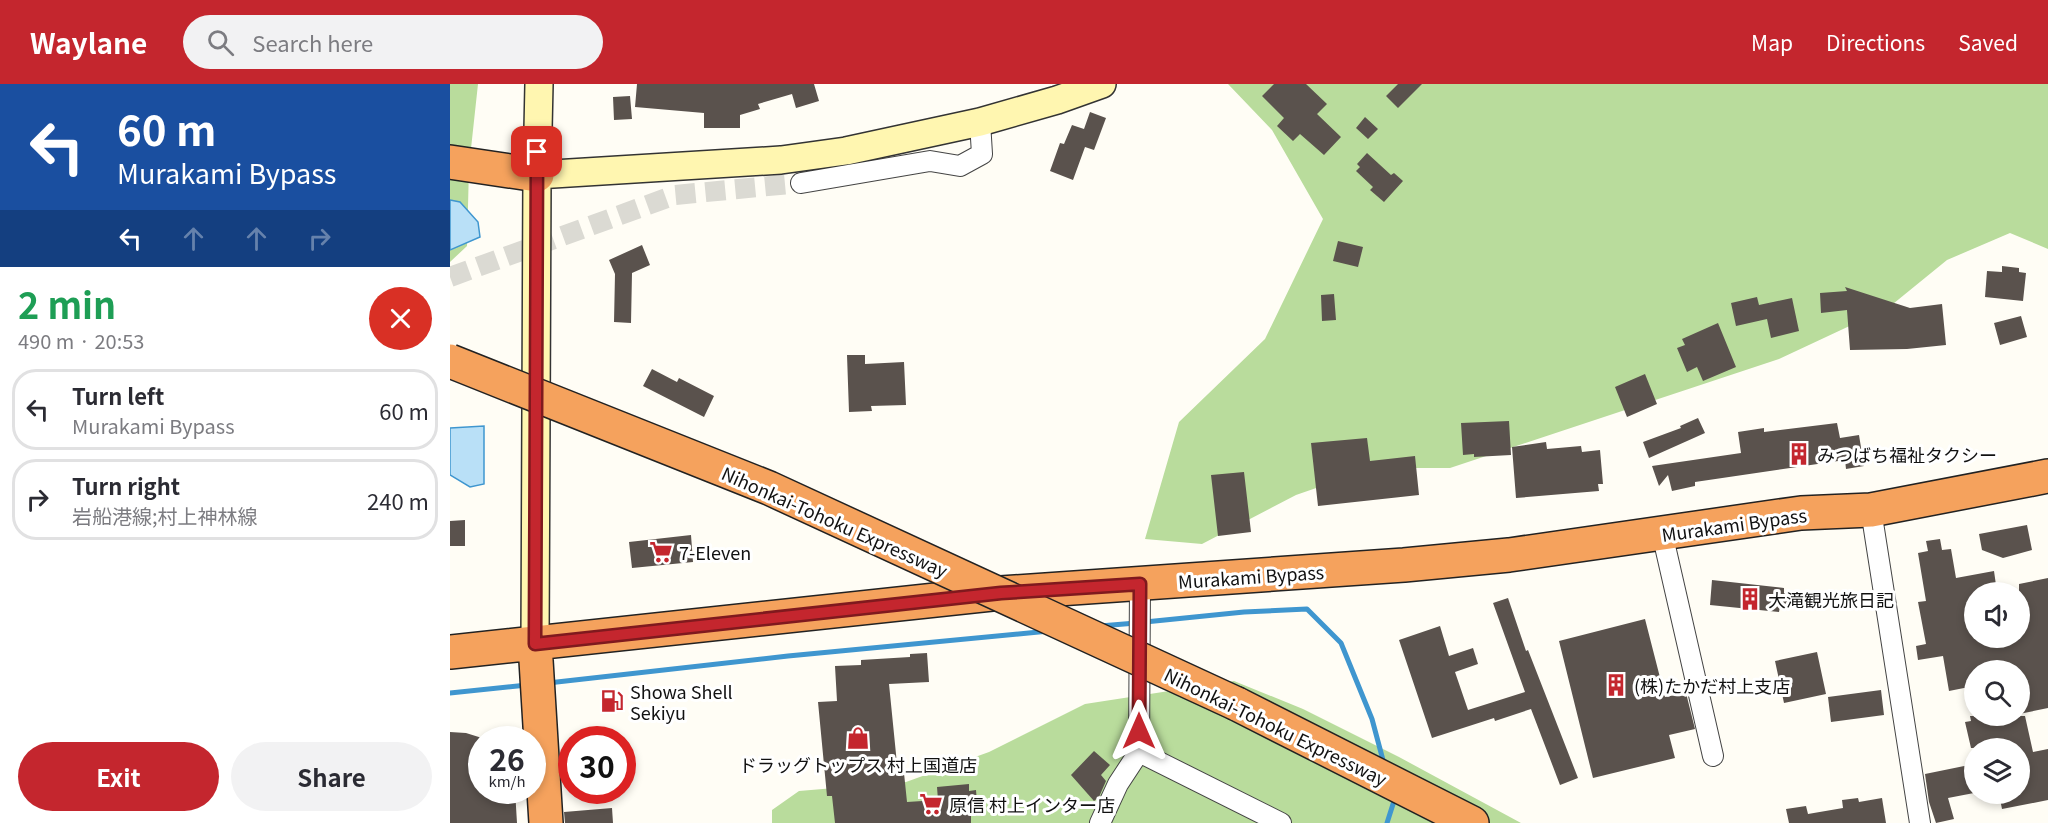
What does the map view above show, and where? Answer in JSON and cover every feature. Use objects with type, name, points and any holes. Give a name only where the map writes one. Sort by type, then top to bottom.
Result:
[{"type":"highway","points":[[450,162],[537,175]]},
{"type":"highway","points":[[450,177],[537,175]]},
{"type":"highway","name":"Nihonkai-Tohoku Expressway","points":[[450,362],[769,488],[1237,704],[1472,823]]},
{"type":"highway","name":"Murakami Bypass","points":[[450,652],[536,670],[1001,593],[1404,566],[1509,555],[1801,513],[1871,510],[2048,476]]},
{"type":"highway","points":[[536,670],[546,823]]},
{"type":"street","points":[[536,670],[539,84]]},
{"type":"street","points":[[537,175],[782,160],[846,151],[980,122],[1057,100],[1102,84]]},
{"type":"street","points":[[801,183],[930,161],[960,166],[982,154],[980,122]]},
{"type":"street","points":[[1871,510],[1920,823]]},
{"type":"street","points":[[1662,533],[1713,756]]},
{"type":"street","points":[[1100,823],[1118,784],[1139,752],[1140,584]]},
{"type":"street","points":[[1139,752],[1281,823]]},
{"type":"green space","points":[[450,84],[478,84],[469,167],[467,246],[450,262]]},
{"type":"green space","points":[[1228,84],[2048,84],[2048,249],[2010,233],[1947,260],[1888,308],[1779,359],[1450,468],[1374,468],[1296,495],[1202,544],[1145,539],[1179,422],[1265,339],[1323,219],[1272,130]]},
{"type":"green space","points":[[1234,681],[1303,709],[1399,757],[1521,823],[772,823],[772,810],[799,791],[906,782],[989,752],[1085,704]]},
{"type":"water","points":[[450,200],[460,202],[478,222],[480,237],[450,250]]},
{"type":"water","points":[[484,426],[484,484],[470,487],[450,475],[450,428]]},
{"type":"building","points":[[637,84],[814,84],[819,101],[796,108],[792,94],[758,104],[760,109],[740,115],[740,128],[704,128],[704,113],[635,107]]},
{"type":"building","points":[[1274,84],[1306,84],[1327,104],[1317,114],[1341,137],[1324,155],[1300,134],[1293,141],[1277,126],[1284,118],[1262,96]]},
{"type":"building","points":[[1398,84],[1422,84],[1398,108],[1386,96]]},
{"type":"building","points":[[630,96],[632,119],[614,120],[613,97]]},
{"type":"building","points":[[1090,112],[1106,118],[1094,150],[1085,147],[1073,180],[1050,171],[1060,143],[1064,144],[1072,125],[1084,129]]},
{"type":"building","points":[[1365,117],[1378,129],[1368,139],[1356,128]]},
{"type":"building","points":[[1367,153],[1391,175],[1394,173],[1403,181],[1384,202],[1370,190],[1373,187],[1356,171],[1360,167],[1357,164]]},
{"type":"building","points":[[1338,241],[1363,247],[1358,267],[1333,261]]},
{"type":"building","points":[[642,245],[650,265],[632,273],[631,323],[614,322],[615,274],[609,260]]},
{"type":"building","points":[[2002,266],[2019,268],[2019,272],[2026,273],[2023,301],[1985,297],[1987,271],[2002,272]]},
{"type":"building","points":[[1845,287],[1910,308],[1942,304],[1946,345],[1907,349],[1850,350],[1847,310],[1821,313],[1820,293],[1847,291]]},
{"type":"building","points":[[1334,294],[1336,320],[1322,321],[1321,295]]},
{"type":"building","points":[[1757,297],[1759,305],[1792,298],[1799,331],[1771,338],[1767,319],[1736,326],[1731,303]]},
{"type":"building","points":[[2021,316],[2027,337],[2000,345],[1994,323]]},
{"type":"building","points":[[1718,323],[1736,367],[1703,381],[1697,367],[1687,372],[1677,348],[1685,345],[1682,339]]},
{"type":"building","points":[[847,355],[865,355],[865,364],[904,362],[906,405],[871,406],[872,411],[849,412]]},
{"type":"building","points":[[652,369],[677,382],[679,378],[714,396],[704,417],[643,386]]},
{"type":"building","points":[[1645,374],[1657,404],[1627,417],[1615,387]]},
{"type":"building","points":[[1698,418],[1705,433],[1649,458],[1643,442],[1681,428],[1680,426]]},
{"type":"building","points":[[1509,421],[1511,455],[1474,457],[1474,454],[1463,455],[1461,423]]},
{"type":"building","name":"みつばち福祉タクシー","points":[[1837,423],[1840,438],[1859,435],[1864,466],[1846,469],[1845,460],[1695,482],[1695,486],[1672,491],[1668,475],[1659,486],[1652,466],[1741,453],[1738,432],[1764,428],[1764,432]]},
{"type":"building","points":[[1367,438],[1370,461],[1415,456],[1419,495],[1318,506],[1311,443]]},
{"type":"building","points":[[1546,442],[1547,449],[1581,446],[1582,452],[1600,450],[1603,484],[1598,484],[1599,491],[1516,498],[1512,447]]},
{"type":"building","points":[[1244,472],[1251,532],[1218,536],[1211,475]]},
{"type":"building","points":[[465,520],[465,546],[450,546],[450,521]]},
{"type":"building","points":[[2027,525],[2032,550],[2003,558],[1982,550],[1979,534]]},
{"type":"building","name":"7-Eleven","points":[[691,535],[693,562],[632,568],[629,542]]},
{"type":"building","points":[[1940,539],[1942,550],[1951,549],[1956,578],[1994,571],[1996,582],[1964,582],[1964,648],[2030,648],[2029,582],[2048,578],[2048,708],[2030,712],[2030,660],[1964,660],[1964,688],[1949,691],[1943,656],[1918,660],[1916,646],[1926,644],[1918,602],[1926,601],[1918,553],[1928,551],[1926,541]]},
{"type":"building","name":"大滝観光旅日記","points":[[1712,580],[1784,588],[1784,593],[1790,593],[1788,607],[1780,606],[1779,612],[1710,605]]},
{"type":"building","points":[[1508,598],[1526,651],[1528,650],[1578,778],[1560,785],[1531,709],[1432,738],[1399,640],[1440,626],[1449,656],[1473,648],[1478,664],[1455,672],[1468,710],[1525,692],[1493,603]]},
{"type":"building","name":"(株)たかだ村上支店","points":[[1645,619],[1665,697],[1686,693],[1695,729],[1669,735],[1675,758],[1593,778],[1559,641]]},
{"type":"building","points":[[1817,652],[1826,694],[1784,703],[1775,661]]},
{"type":"building","points":[[927,653],[929,682],[889,684],[898,774],[904,773],[907,802],[938,800],[937,787],[969,784],[969,791],[976,790],[978,815],[971,816],[971,823],[835,823],[832,796],[827,796],[818,702],[837,701],[835,666],[861,665],[861,660],[910,657],[910,654]]},
{"type":"building","points":[[1881,690],[1884,715],[1831,722],[1828,697]]},
{"type":"building","points":[[1966,726],[2027,726],[2030,738],[1969,738]]},
{"type":"building","points":[[450,732],[466,733],[468,734],[468,804],[516,804],[517,823],[450,823]]},
{"type":"building","points":[[2030,738],[2033,752],[2048,749],[2048,800],[2030,804]]},
{"type":"building","points":[[1094,751],[1110,765],[1101,775],[1106,781],[1099,797],[1094,801],[1071,775]]},
{"type":"building","points":[[1964,766],[1964,795],[1948,798],[1954,819],[1936,823],[1929,802],[1925,774]]},
{"type":"building","points":[[1858,798],[1859,802],[1882,798],[1886,823],[1789,823],[1786,809],[1806,806],[1808,814],[1843,808],[1842,800]]},
{"type":"building","points":[[2001,804],[2028,804],[2002,809]]},
{"type":"building","points":[[612,808],[613,823],[565,823],[564,812]]},
{"type":"waterway","points":[[1145,622],[1244,612],[1307,609],[1341,643],[1372,719],[1384,764]]},
{"type":"waterway","points":[[1100,626],[1136,623]]},
{"type":"waterway","points":[[548,683],[788,656],[1049,631]]},
{"type":"waterway","points":[[450,693],[527,685]]},
{"type":"waterway","points":[[1387,823],[1394,801],[1393,796]]},
{"type":"tunnel","points":[[450,277],[675,195],[801,183]]},
{"type":"place","name":"みつばち福祉タクシー","points":[[1799,454]]},
{"type":"place","name":"7-Eleven","points":[[661,552]]},
{"type":"place","name":"大滝観光旅日記","points":[[1750,599]]},
{"type":"place","name":"(株)たかだ村上支店","points":[[1616,685]]},
{"type":"place","name":"Showa Shell Sekiyu","points":[[612,701]]},
{"type":"place","name":"ドラッグトップス 村上国道店","points":[[858,738]]},
{"type":"place","name":"原信 村上インター店","points":[[931,804]]},
{"type":"route","points":[[537,152],[535,644],[1001,593],[1140,584],[1139,731]]}]
